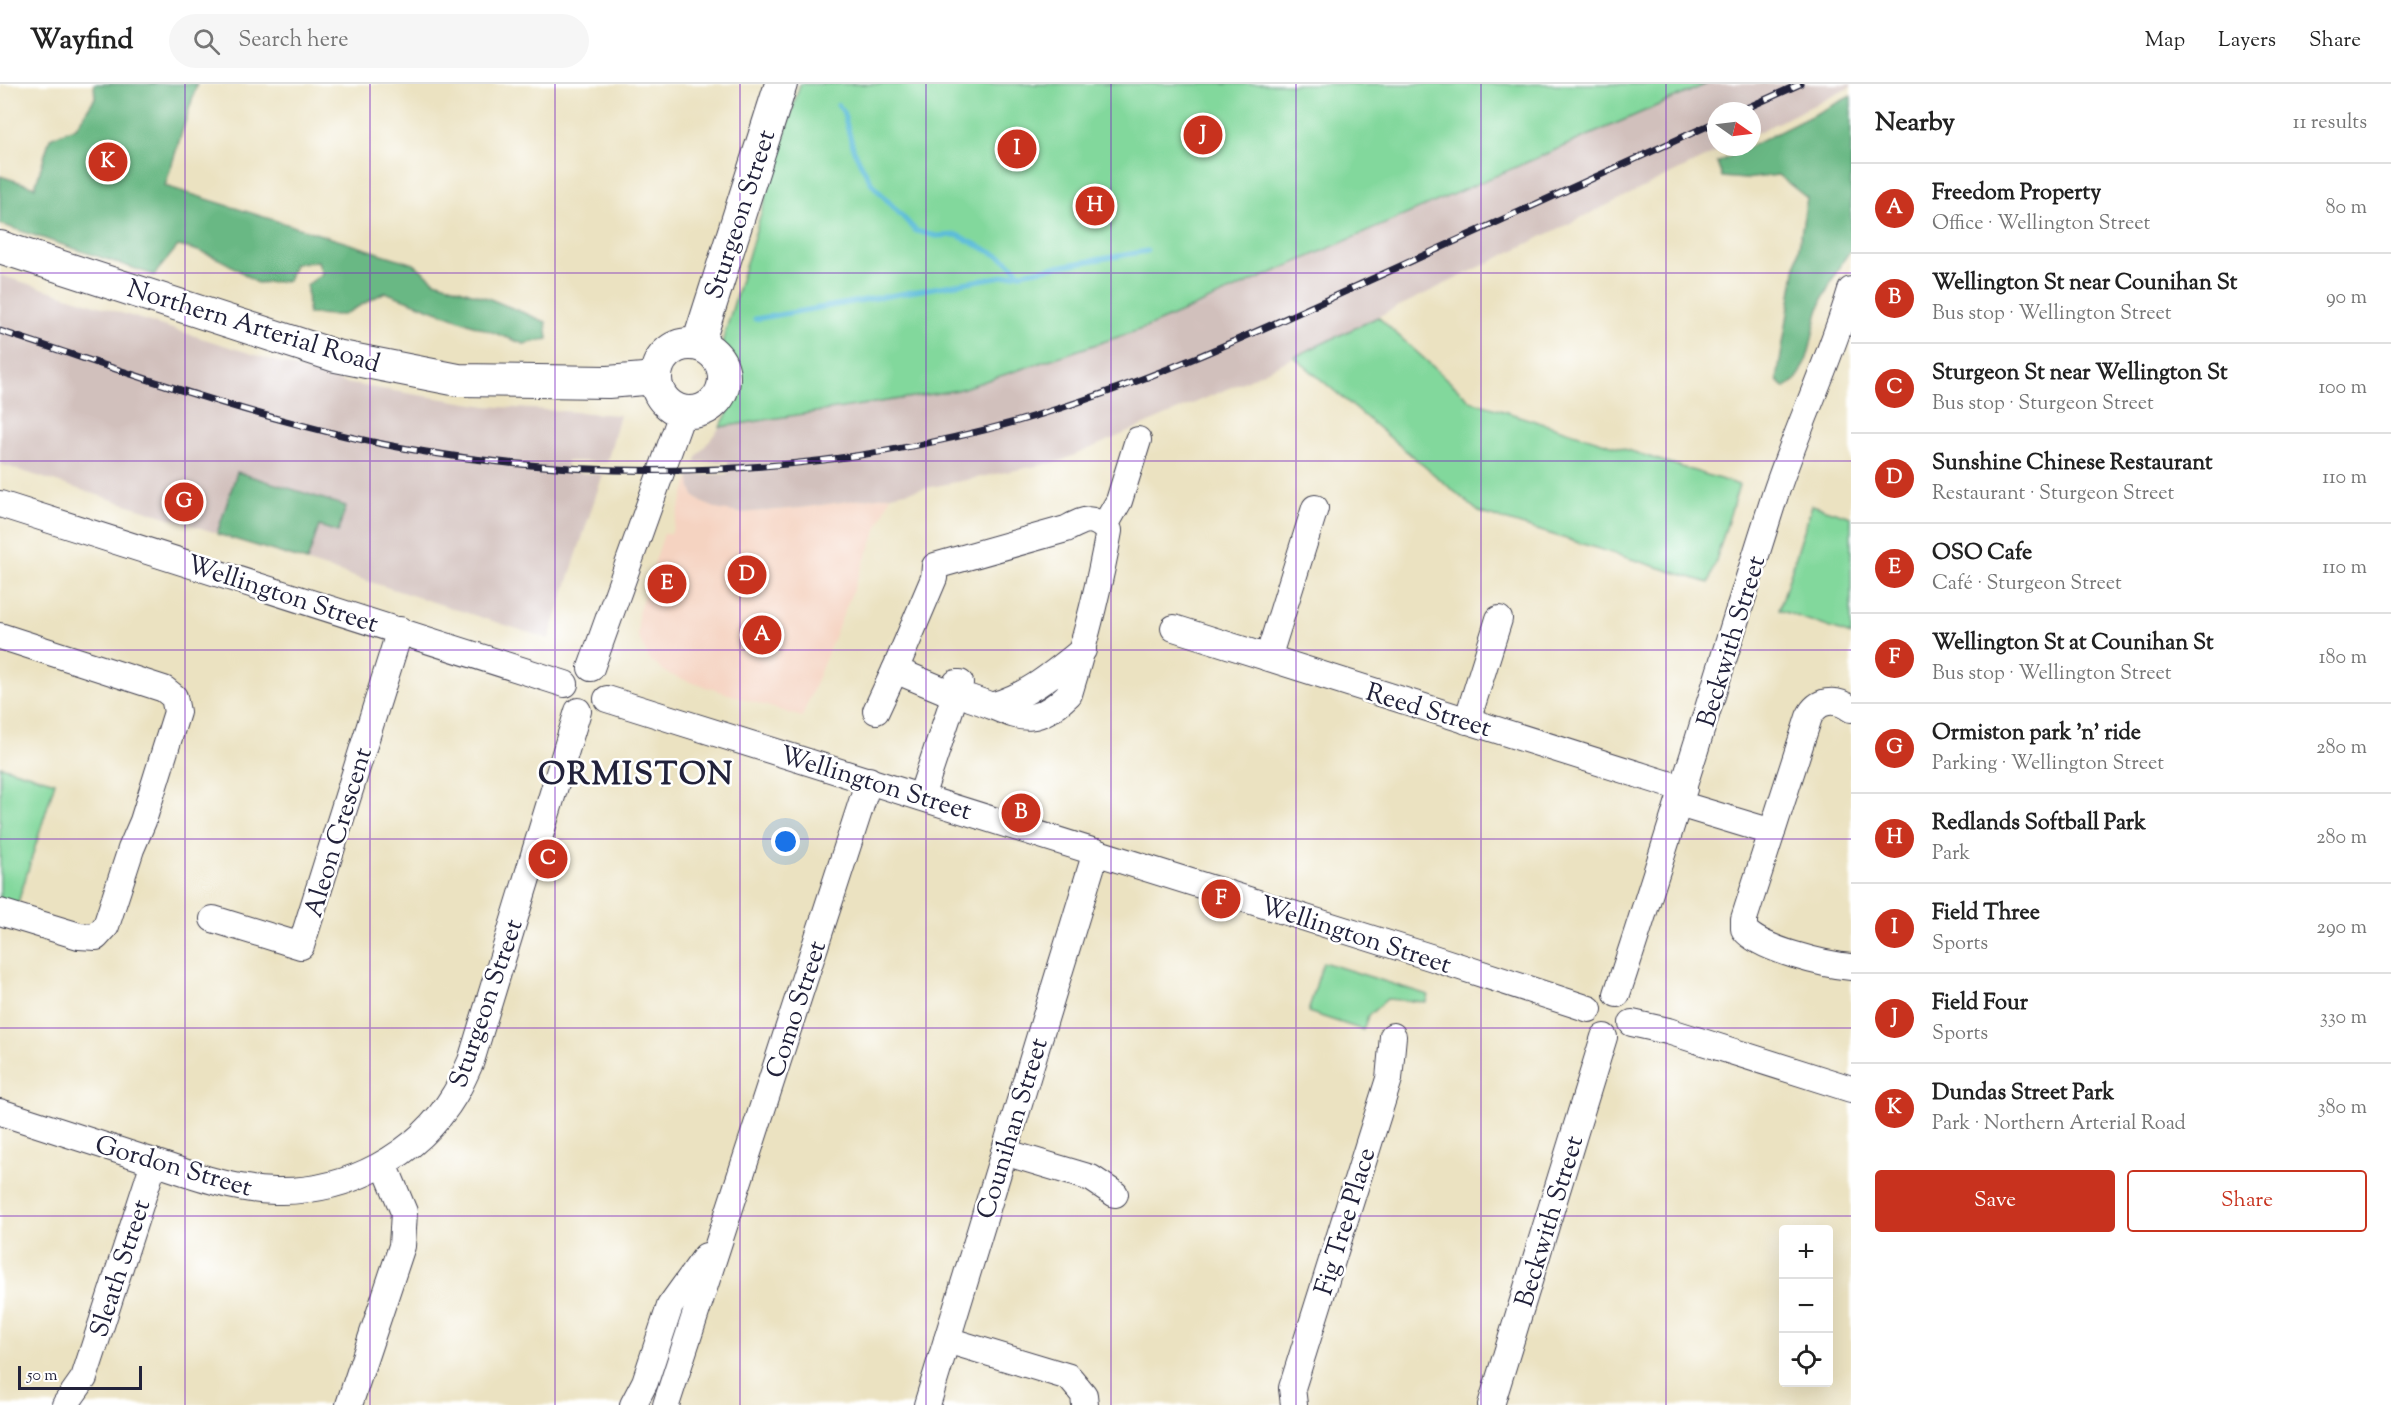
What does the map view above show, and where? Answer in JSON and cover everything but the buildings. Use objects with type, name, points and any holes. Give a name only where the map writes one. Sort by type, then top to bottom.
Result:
[{"type":"main road","name":"Sturgeon Street","points":[[698,344],[781,84]]},
{"type":"main road","name":"Northern Arterial Road","points":[[0,247],[347,358],[458,380],[608,382],[656,378]]},
{"type":"main road","points":[[688,344],[698,344],[713,352],[719,359],[723,385],[715,400],[708,406],[692,412],[669,405],[657,386],[656,378],[662,358],[669,351],[688,344]]},
{"type":"street","name":"Beckwith Street","points":[[1617,994],[1682,797],[1776,492],[1837,337],[1851,290]]},
{"type":"street","points":[[591,668],[683,411]]},
{"type":"street","points":[[1104,527],[1119,501],[1138,440]]},
{"type":"street","name":"Wellington Street","points":[[0,504],[565,684]]},
{"type":"street","points":[[1268,658],[1315,508]]},
{"type":"street","points":[[876,711],[934,578],[935,566],[1066,529],[1085,519],[1099,522],[1109,531],[1083,650],[1069,694],[1057,706],[1032,718],[1014,715],[994,705],[958,700],[895,670]]},
{"type":"street","points":[[1066,529],[1085,539],[1096,555],[1101,574]]},
{"type":"street","points":[[1467,721],[1499,619]]},
{"type":"street","name":"Reed Street","points":[[1173,628],[1467,721],[1682,797],[1772,832]]},
{"type":"street","name":"Aleon Crescent","points":[[213,920],[301,946],[400,630]]},
{"type":"street","points":[[0,636],[164,689],[174,697],[177,712],[106,926],[96,937],[79,936],[0,912]]},
{"type":"street","points":[[591,668],[597,670],[606,680],[609,693],[607,699],[595,711],[578,711],[566,700],[565,684],[575,671],[591,668]]},
{"type":"street","name":"Wellington Street","points":[[607,699],[1589,1009]]},
{"type":"street","points":[[925,798],[958,700]]},
{"type":"street","points":[[1851,709],[1838,702],[1820,703],[1813,708],[1744,919],[1744,930],[1757,940],[1774,948],[1821,962],[1851,967]]},
{"type":"street","name":"Sturgeon Street","points":[[384,1164],[421,1138],[439,1117],[455,1094],[471,1061],[578,711]]},
{"type":"street","name":"Como Street","points":[[666,1405],[869,780]]},
{"type":"street","name":"Counihan Street","points":[[927,1405],[1096,852]]},
{"type":"street","points":[[1609,993],[1617,994],[1625,998],[1631,1006],[1632,1023],[1620,1036],[1604,1037],[1596,1033],[1591,1026],[1589,1009],[1600,996],[1609,993]]},
{"type":"street","points":[[1632,1023],[1668,1031],[1851,1089]]},
{"type":"street","name":"Fig Tree Place","points":[[1294,1405],[1292,1388],[1389,1079],[1394,1036]]},
{"type":"street","name":"Beckwith Street","points":[[1491,1405],[1604,1037]]},
{"type":"street","name":"Gordon Street","points":[[0,1112],[221,1183],[275,1191],[311,1189],[343,1182],[384,1164]]},
{"type":"street","points":[[1004,1152],[1091,1178],[1115,1194]]},
{"type":"street","name":"Sleath Street","points":[[65,1405],[84,1378],[154,1162]]},
{"type":"street","points":[[349,1405],[402,1246],[404,1212],[384,1164]]},
{"type":"street","name":"Como Street","points":[[633,1405],[645,1382],[670,1306],[721,1237]]},
{"type":"street","points":[[947,1340],[1068,1377],[1084,1395],[1085,1405]]},
{"type":"shaded area","points":[[1707,84],[1851,84],[1851,87],[1761,131],[1761,102],[1707,102],[1708,156],[1243,382],[1061,461],[891,495],[800,508],[741,513],[720,510],[703,503],[695,497],[691,489],[689,475],[727,474],[728,461],[695,462],[720,427],[958,390],[1145,328]]},
{"type":"shaded area","points":[[0,275],[345,383],[486,406],[620,415],[607,462],[567,461],[566,472],[603,474],[549,639],[0,464]]},
{"type":"shaded area","points":[[689,478],[695,497],[703,503],[741,513],[800,508],[891,495],[802,717],[666,673],[649,659],[638,636],[638,613],[664,534],[671,534]]},
{"type":"green space","points":[[94,84],[197,84],[165,186],[414,264],[435,281],[490,299],[546,322],[548,339],[524,344],[385,292],[343,315],[308,314],[307,285],[322,274],[318,261],[294,264],[288,281],[257,283],[220,260],[178,246],[154,275],[0,224],[0,176],[35,187],[50,138],[76,127],[95,98]]},
{"type":"green space","points":[[800,84],[1707,84],[1145,328],[958,390],[720,427],[738,394],[736,364],[722,343]]},
{"type":"green space","points":[[1851,96],[1851,249],[1832,280],[1821,304],[1805,365],[1800,374],[1785,388],[1777,380],[1807,198],[1778,175],[1745,179],[1722,177],[1717,163],[1731,156],[1761,156],[1761,141]]},
{"type":"green space","points":[[1378,317],[1471,401],[1739,485],[1709,583],[1479,512],[1294,357]]},
{"type":"green space","points":[[237,472],[346,506],[338,532],[319,526],[307,561],[217,534]]},
{"type":"green space","points":[[1812,505],[1851,517],[1851,635],[1779,610]]},
{"type":"green space","points":[[0,766],[55,782],[17,906],[0,901]]},
{"type":"green space","points":[[1323,962],[1428,995],[1426,1002],[1387,999],[1368,1016],[1363,1030],[1308,1012]]},
{"type":"waterway","points":[[838,105],[843,111],[854,151],[872,184],[916,231],[936,236],[957,235],[1005,259],[1020,273]]},
{"type":"waterway","points":[[755,319],[1147,251]]},
{"type":"railway","points":[[1760,102],[1800,84]]},
{"type":"railway","points":[[0,331],[264,415],[372,442],[426,452],[500,462],[574,468],[724,469],[799,463],[873,453],[946,439],[1018,421],[1108,392],[1284,319],[1707,126]]},
{"type":"place","name":"Field Four","points":[[1203,135]]},
{"type":"place","name":"Field Three","points":[[1017,149]]},
{"type":"place","name":"Dundas Street Park","points":[[108,162]]},
{"type":"place","name":"Redlands Softball Park","points":[[1095,206]]},
{"type":"place","name":"Ormiston park 'n' ride","points":[[184,502]]},
{"type":"place","name":"Sunshine Chinese Restaurant","points":[[747,575]]},
{"type":"place","name":"OSO Cafe","points":[[667,584]]},
{"type":"place","name":"Freedom Property","points":[[762,635]]},
{"type":"place","name":"Wellington St near Counihan St","points":[[1021,813]]},
{"type":"place","name":"Sturgeon St near Wellington St","points":[[548,859]]},
{"type":"place","name":"Wellington St at Counihan St","points":[[1221,899]]},
{"type":"district","name":"ORMISTON","points":[[636,773]]}]
